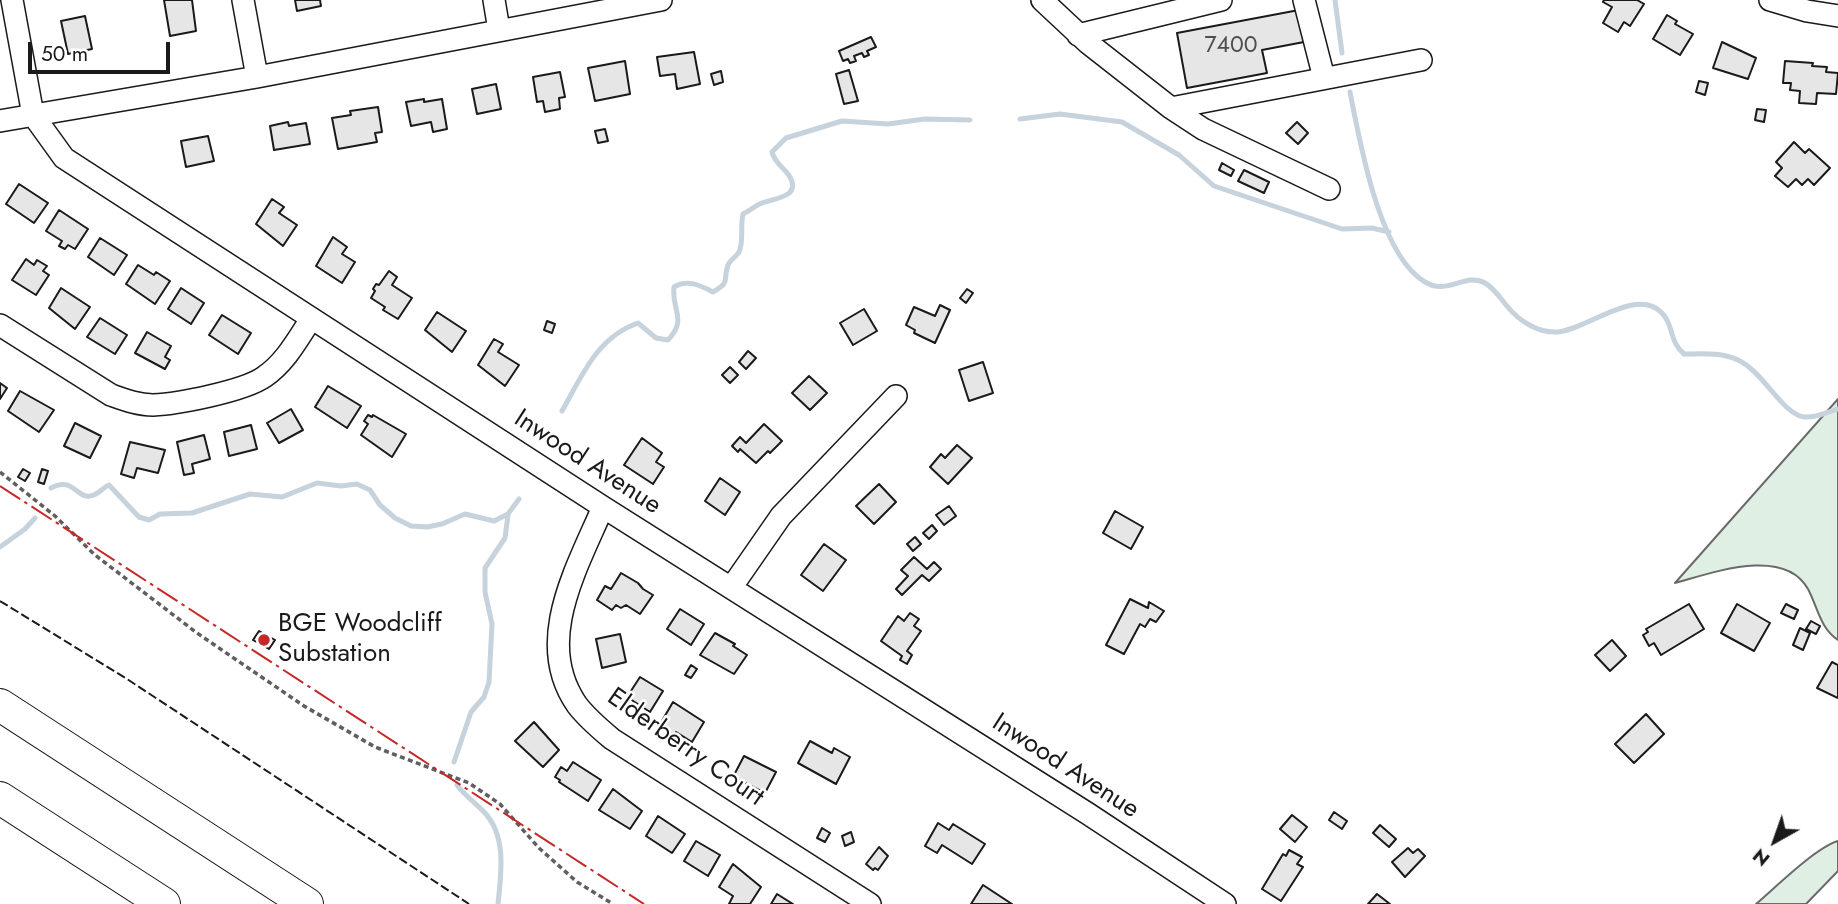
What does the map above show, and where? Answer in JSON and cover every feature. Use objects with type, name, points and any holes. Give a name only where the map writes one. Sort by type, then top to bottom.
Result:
[{"type":"highway","points":[[0,705],[307,904]]},
{"type":"highway","points":[[0,797],[164,904]]},
{"type":"street","name":"Inwood Avenue","points":[[12,0],[33,115],[64,158],[603,507],[1087,813],[1225,904]]},
{"type":"street","points":[[243,0],[257,77]]},
{"type":"street","points":[[494,0],[499,30]]},
{"type":"street","points":[[0,121],[257,77],[661,0]]},
{"type":"street","points":[[1042,0],[1119,70],[1171,108],[1203,129],[1329,189]]},
{"type":"street","points":[[1078,35],[1221,0]]},
{"type":"street","points":[[1304,0],[1324,78]]},
{"type":"street","points":[[1770,0],[1838,16]]},
{"type":"street","points":[[1171,108],[1421,60]]},
{"type":"street","points":[[0,325],[111,395],[132,403],[152,405],[174,403],[230,390],[264,377],[293,347],[312,318]]},
{"type":"street","points":[[731,588],[780,516],[896,396]]},
{"type":"street","name":"Elderberry Court","points":[[603,507],[560,615],[560,663],[567,688],[578,706],[612,739],[870,904]]},
{"type":"path","points":[[0,472],[55,516],[95,555],[197,633],[304,706],[375,747],[469,783],[500,804],[539,848],[577,882],[613,904]]},
{"type":"green space","points":[[1838,399],[1838,640],[1823,624],[1808,589],[1797,576],[1782,569],[1746,566],[1675,583]]},
{"type":"green space","points":[[1838,841],[1838,871],[1806,904],[1756,904],[1818,851]]},
{"type":"building","points":[[164,0],[192,0],[196,31],[170,36]]},
{"type":"building","points":[[295,0],[320,0],[321,6],[297,11]]},
{"type":"building","points":[[1637,0],[1644,4],[1630,26],[1624,22],[1618,32],[1603,23],[1612,7],[1603,2]]},
{"type":"building","points":[[1299,10],[1304,42],[1262,50],[1267,73],[1187,88],[1177,33]]},
{"type":"building","points":[[1667,15],[1677,21],[1675,24],[1693,34],[1680,55],[1653,39]]},
{"type":"building","points":[[85,16],[92,49],[68,54],[61,21]]},
{"type":"building","points":[[871,37],[876,47],[867,51],[869,55],[864,57],[862,53],[854,56],[856,61],[850,63],[848,59],[843,61],[839,51]]},
{"type":"building","points":[[1722,42],[1756,58],[1748,79],[1713,68]]},
{"type":"building","points":[[694,52],[700,84],[677,89],[675,74],[660,76],[657,57]]},
{"type":"building","points":[[625,61],[630,94],[595,101],[588,68]]},
{"type":"building","points":[[1785,61],[1813,63],[1812,66],[1827,67],[1826,72],[1838,73],[1836,94],[1817,93],[1816,104],[1799,103],[1800,91],[1790,90],[1791,83],[1783,83]]},
{"type":"building","points":[[849,70],[858,101],[844,104],[836,74]]},
{"type":"building","points":[[721,71],[723,82],[714,85],[711,74]]},
{"type":"building","points":[[560,72],[565,97],[559,98],[560,109],[545,112],[543,101],[537,102],[533,77]]},
{"type":"building","points":[[1699,81],[1708,83],[1705,95],[1696,92]]},
{"type":"building","points":[[496,84],[501,109],[477,114],[472,89]]},
{"type":"building","points":[[424,99],[424,102],[442,99],[447,129],[433,132],[431,122],[411,126],[406,102]]},
{"type":"building","points":[[378,107],[382,132],[375,133],[377,142],[338,149],[332,118],[351,115],[350,111]]},
{"type":"building","points":[[1757,109],[1766,110],[1764,122],[1755,120]]},
{"type":"building","points":[[288,122],[289,126],[306,123],[310,144],[274,150],[270,126]]},
{"type":"building","points":[[1297,122],[1308,133],[1298,144],[1286,133]]},
{"type":"building","points":[[605,129],[608,141],[598,143],[595,131]]},
{"type":"building","points":[[208,136],[214,161],[186,167],[181,141]]},
{"type":"building","points":[[1794,142],[1805,153],[1809,149],[1830,168],[1814,185],[1808,179],[1802,185],[1796,179],[1788,187],[1775,176],[1782,168],[1776,162]]},
{"type":"building","points":[[1222,163],[1234,170],[1231,176],[1219,170]]},
{"type":"building","points":[[1244,170],[1269,182],[1264,193],[1238,181]]},
{"type":"building","points":[[19,184],[48,203],[34,223],[6,204]]},
{"type":"building","points":[[272,199],[284,207],[279,213],[297,225],[283,246],[256,224]]},
{"type":"building","points":[[59,210],[88,229],[75,249],[68,245],[65,249],[59,246],[62,241],[46,231]]},
{"type":"building","points":[[333,237],[347,247],[342,254],[355,262],[342,283],[316,266]]},
{"type":"building","points":[[100,238],[127,255],[114,275],[88,257]]},
{"type":"building","points":[[26,259],[34,265],[37,260],[47,266],[43,271],[49,275],[36,295],[12,280]]},
{"type":"building","points":[[138,265],[170,281],[155,304],[126,284]]},
{"type":"building","points":[[389,271],[397,277],[392,285],[412,298],[398,319],[383,310],[385,307],[371,298],[376,284],[379,285]]},
{"type":"building","points":[[61,288],[90,307],[75,329],[49,308]]},
{"type":"building","points":[[181,288],[204,303],[191,324],[168,309]]},
{"type":"building","points":[[967,289],[973,293],[966,303],[960,298]]},
{"type":"building","points":[[940,305],[950,310],[935,343],[914,333],[915,330],[906,325],[914,307],[935,316]]},
{"type":"building","points":[[864,309],[877,331],[853,345],[840,323]]},
{"type":"building","points":[[437,312],[466,331],[452,352],[425,330]]},
{"type":"building","points":[[222,315],[251,333],[238,354],[209,335]]},
{"type":"building","points":[[100,318],[127,335],[115,354],[87,337]]},
{"type":"building","points":[[547,321],[555,324],[552,333],[544,330]]},
{"type":"building","points":[[147,332],[171,346],[165,357],[170,360],[165,369],[135,353]]},
{"type":"building","points":[[494,339],[503,344],[498,352],[519,365],[505,386],[478,365]]},
{"type":"building","points":[[748,351],[756,358],[746,369],[739,362]]},
{"type":"building","points":[[983,362],[993,393],[969,401],[959,370]]},
{"type":"building","points":[[730,367],[738,375],[730,383],[722,375]]},
{"type":"building","points":[[809,376],[827,393],[810,410],[792,393]]},
{"type":"building","points":[[0,383],[7,388],[0,399]]},
{"type":"building","points":[[328,386],[361,406],[347,428],[315,407]]},
{"type":"building","points":[[20,391],[54,410],[39,432],[8,411]]},
{"type":"building","points":[[291,409],[303,430],[279,443],[267,423]]},
{"type":"building","points":[[368,415],[373,415],[406,434],[392,457],[361,435],[368,424],[364,421]]},
{"type":"building","points":[[75,423],[101,436],[90,458],[64,446]]},
{"type":"building","points":[[764,424],[782,441],[756,463],[740,449],[738,452],[732,446],[740,437],[746,443]]},
{"type":"building","points":[[251,425],[257,449],[229,456],[224,432]]},
{"type":"building","points":[[204,435],[210,459],[192,464],[194,473],[184,475],[177,442]]},
{"type":"building","points":[[642,438],[662,453],[656,462],[664,467],[653,484],[624,465]]},
{"type":"building","points":[[130,442],[165,450],[158,473],[137,468],[134,478],[121,474]]},
{"type":"building","points":[[957,445],[972,458],[948,484],[930,467],[941,454],[945,458]]},
{"type":"building","points":[[23,469],[30,473],[25,481],[18,477]]},
{"type":"building","points":[[42,469],[48,471],[44,484],[38,482]]},
{"type":"building","points":[[720,478],[740,492],[725,515],[705,501]]},
{"type":"building","points":[[879,484],[896,502],[874,524],[856,506]]},
{"type":"building","points":[[949,506],[956,516],[944,525],[936,515]]},
{"type":"building","points":[[1115,511],[1143,527],[1131,549],[1103,533]]},
{"type":"building","points":[[932,525],[937,531],[929,539],[923,533]]},
{"type":"building","points":[[915,537],[921,544],[913,551],[907,544]]},
{"type":"building","points":[[824,544],[846,560],[823,591],[801,575]]},
{"type":"building","points":[[914,557],[927,569],[934,562],[941,569],[929,581],[922,575],[902,595],[896,589],[908,576],[901,570]]},
{"type":"building","points":[[621,573],[653,595],[640,614],[626,605],[621,608],[616,605],[612,610],[597,600],[605,586],[611,589]]},
{"type":"building","points":[[1130,599],[1148,608],[1149,602],[1164,611],[1156,622],[1150,619],[1145,627],[1140,624],[1124,654],[1106,645]]},
{"type":"building","points":[[1689,604],[1704,629],[1661,655],[1654,643],[1649,646],[1643,635],[1648,632],[1646,629]]},
{"type":"building","points":[[1737,604],[1770,623],[1754,651],[1721,633]]},
{"type":"building","points":[[1786,604],[1798,610],[1794,619],[1781,613]]},
{"type":"building","points":[[680,609],[704,624],[691,645],[667,629]]},
{"type":"building","points":[[910,613],[919,619],[914,626],[921,631],[907,651],[912,655],[907,664],[900,660],[902,656],[881,641],[898,616],[904,621]]},
{"type":"building","points":[[1811,621],[1820,626],[1816,634],[1806,629]]},
{"type":"building","points":[[1800,628],[1810,633],[1803,650],[1793,645]]},
{"type":"building","name":"BGE Woodcliff Substation","points":[[259,631],[275,640],[269,649],[253,640]]},
{"type":"building","points":[[715,633],[735,644],[733,646],[747,655],[734,674],[700,655]]},
{"type":"building","points":[[620,634],[626,662],[602,668],[596,639]]},
{"type":"building","points":[[1612,640],[1626,656],[1610,671],[1595,655]]},
{"type":"building","points":[[1832,662],[1838,665],[1838,698],[1817,688]]},
{"type":"building","points":[[691,665],[697,669],[691,678],[685,675]]},
{"type":"building","points":[[640,677],[663,691],[650,712],[627,697]]},
{"type":"building","points":[[673,702],[704,722],[692,742],[659,726]]},
{"type":"building","points":[[1646,714],[1664,734],[1634,763],[1615,744]]},
{"type":"building","points":[[534,722],[559,750],[543,767],[515,741]]},
{"type":"building","points":[[810,741],[832,753],[834,748],[850,757],[836,784],[798,763]]},
{"type":"building","points":[[744,756],[776,772],[765,793],[733,777]]},
{"type":"building","points":[[573,762],[601,780],[588,801],[555,777],[561,767],[567,771]]},
{"type":"building","points":[[613,789],[642,811],[630,829],[599,810]]},
{"type":"building","points":[[1334,812],[1347,821],[1342,829],[1329,820]]},
{"type":"building","points":[[1292,815],[1307,827],[1295,842],[1280,829]]},
{"type":"building","points":[[658,816],[685,834],[672,853],[646,836]]},
{"type":"building","points":[[938,823],[949,830],[953,824],[985,844],[972,864],[942,845],[937,853],[925,846]]},
{"type":"building","points":[[1380,825],[1396,839],[1389,847],[1373,833]]},
{"type":"building","points":[[822,828],[830,833],[825,842],[817,838]]},
{"type":"building","points":[[851,832],[854,842],[845,846],[842,836]]},
{"type":"building","points":[[696,841],[720,855],[708,876],[684,861]]},
{"type":"building","points":[[879,847],[888,856],[878,870],[873,870],[866,864]]},
{"type":"building","points":[[1408,848],[1413,853],[1418,849],[1425,856],[1405,877],[1392,862]]},
{"type":"building","points":[[1289,850],[1302,857],[1297,864],[1303,867],[1281,901],[1262,889],[1283,854],[1286,856]]},
{"type":"building","points":[[733,864],[761,887],[750,904],[729,904],[733,896],[719,887]]},
{"type":"building","points":[[983,885],[1012,904],[971,904]]},
{"type":"building","points":[[777,894],[793,904],[771,904]]},
{"type":"building","points":[[1377,894],[1390,904],[1368,904]]},
{"type":"waterway","points":[[1335,0],[1342,53]]},
{"type":"waterway","points":[[1350,92],[1366,167],[1384,223],[1395,248],[1409,268],[1425,282],[1441,287],[1478,280],[1495,291],[1523,321],[1550,332],[1569,330],[1625,307],[1639,304],[1651,306],[1666,318],[1676,344],[1684,354],[1718,355],[1738,360],[1755,372],[1792,412],[1800,416],[1814,416],[1838,409]]},
{"type":"waterway","points":[[1020,119],[1060,114],[1122,122],[1179,155],[1214,186],[1342,229],[1372,228],[1389,232]]},
{"type":"waterway","points":[[562,411],[592,359],[624,329],[638,323],[656,338],[668,340],[674,333],[678,320],[674,287],[689,283],[713,292],[723,285],[728,265],[740,248],[743,214],[762,203],[786,195],[793,188],[788,174],[772,152],[786,138],[842,121],[888,124],[925,119],[970,120]]},
{"type":"waterway","points":[[51,488],[59,485],[70,486],[88,496],[109,485],[139,517],[149,520],[160,514],[192,513],[250,494],[282,497],[317,483],[341,486],[357,484],[370,490],[380,505],[395,518],[411,526],[427,527],[465,514],[494,521],[508,514],[519,499]]},
{"type":"waterway","points":[[454,762],[471,712],[484,697],[489,682],[492,624],[485,592],[485,568],[505,538],[508,515]]},
{"type":"waterway","points":[[0,547],[35,518]]},
{"type":"waterway","points":[[457,785],[485,813],[497,833],[501,856],[498,904]]},
{"type":"fence","points":[[0,601],[127,679],[469,904]]},
{"type":"power","points":[[0,486],[644,904]]},
{"type":"place","name":"BGE Woodcliff Substation","points":[[264,640]]}]
